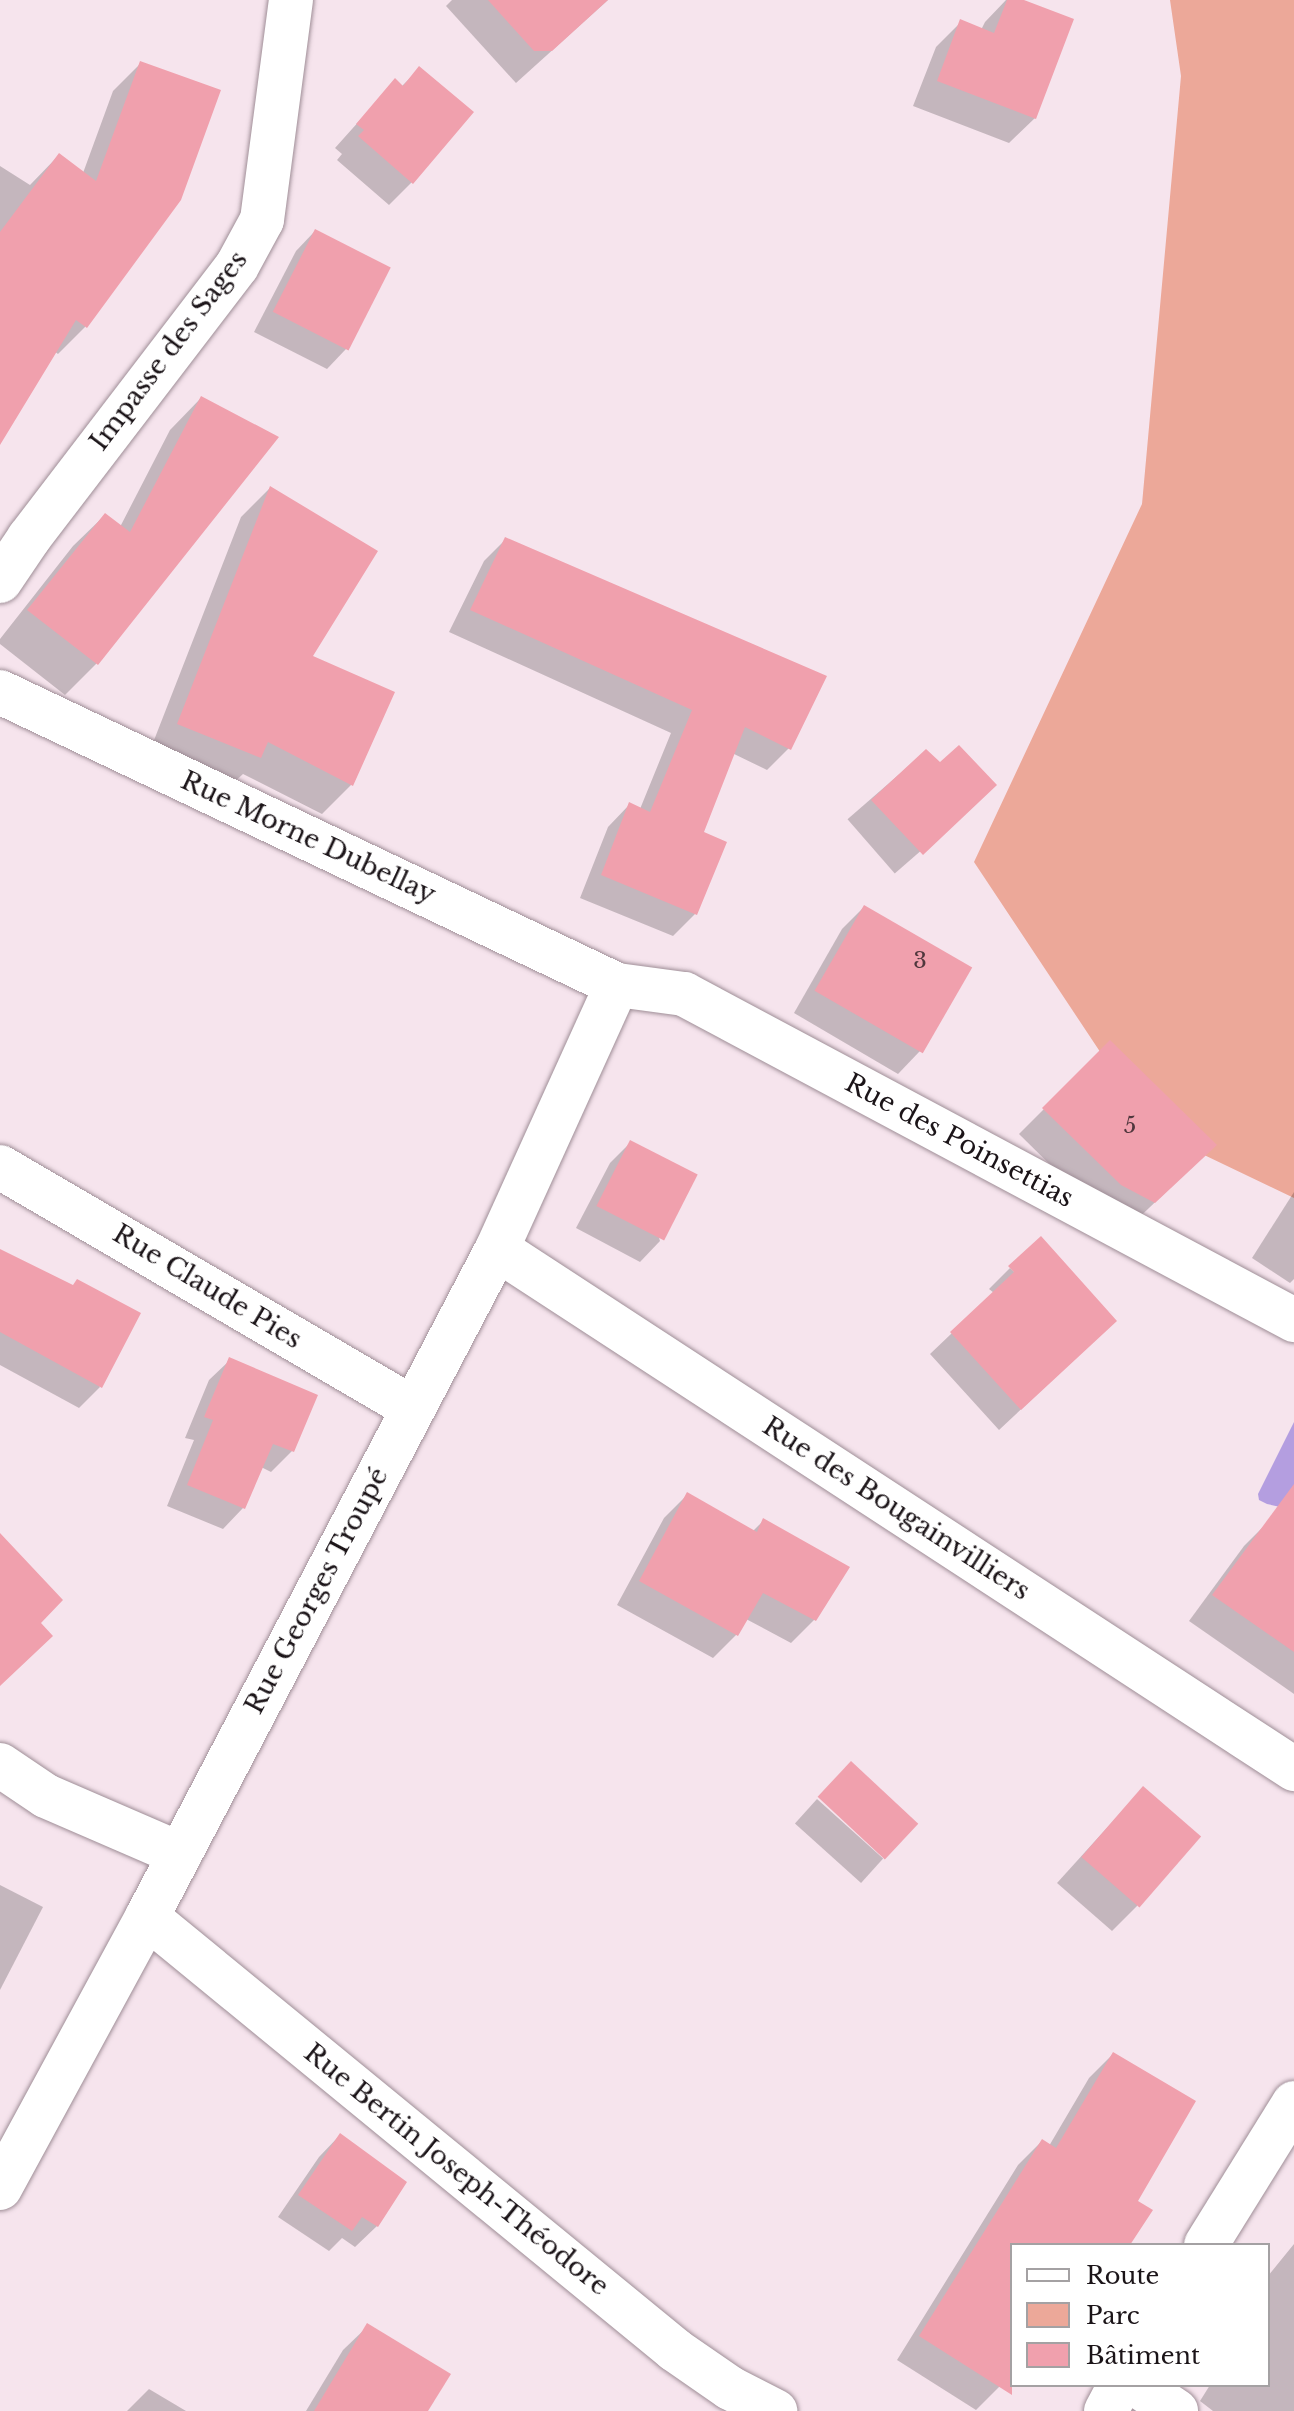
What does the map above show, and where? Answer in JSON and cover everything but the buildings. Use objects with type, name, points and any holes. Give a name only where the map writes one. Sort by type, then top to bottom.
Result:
[{"type":"street","name":"Impasse des Sages","points":[[0,581],[29,538],[237,266],[262,220],[291,0]]},
{"type":"street","name":"Rue Morne Dubellay","points":[[0,692],[617,985]]},
{"type":"street","name":"Rue Georges Troupé","points":[[0,2188],[147,1917],[497,1249],[617,985]]},
{"type":"street","name":"Rue des Poinsettias","points":[[617,985],[684,994],[1294,1320]]},
{"type":"street","name":"Rue Claude Pies","points":[[0,1167],[412,1408]]},
{"type":"street","name":"Rue des Bougainvilliers","points":[[497,1249],[1294,1769]]},
{"type":"street","points":[[0,1765],[46,1796],[180,1854]]},
{"type":"street","name":"Rue Bertin Joseph-Théodore","points":[[147,1917],[675,2350],[730,2388],[775,2411]]},
{"type":"street","points":[[1207,2243],[1294,2103]]},
{"type":"street","points":[[1106,2411],[1119,2387]]},
{"type":"street","points":[[1140,2387],[1176,2411]]},
{"type":"green space","points":[[1170,0],[1294,0],[1294,1198],[1152,1130],[974,862],[1142,504],[1181,76]]},
{"type":"shaded area","points":[[1294,1422],[1294,1510],[1267,1504],[1259,1500],[1258,1494]]}]
